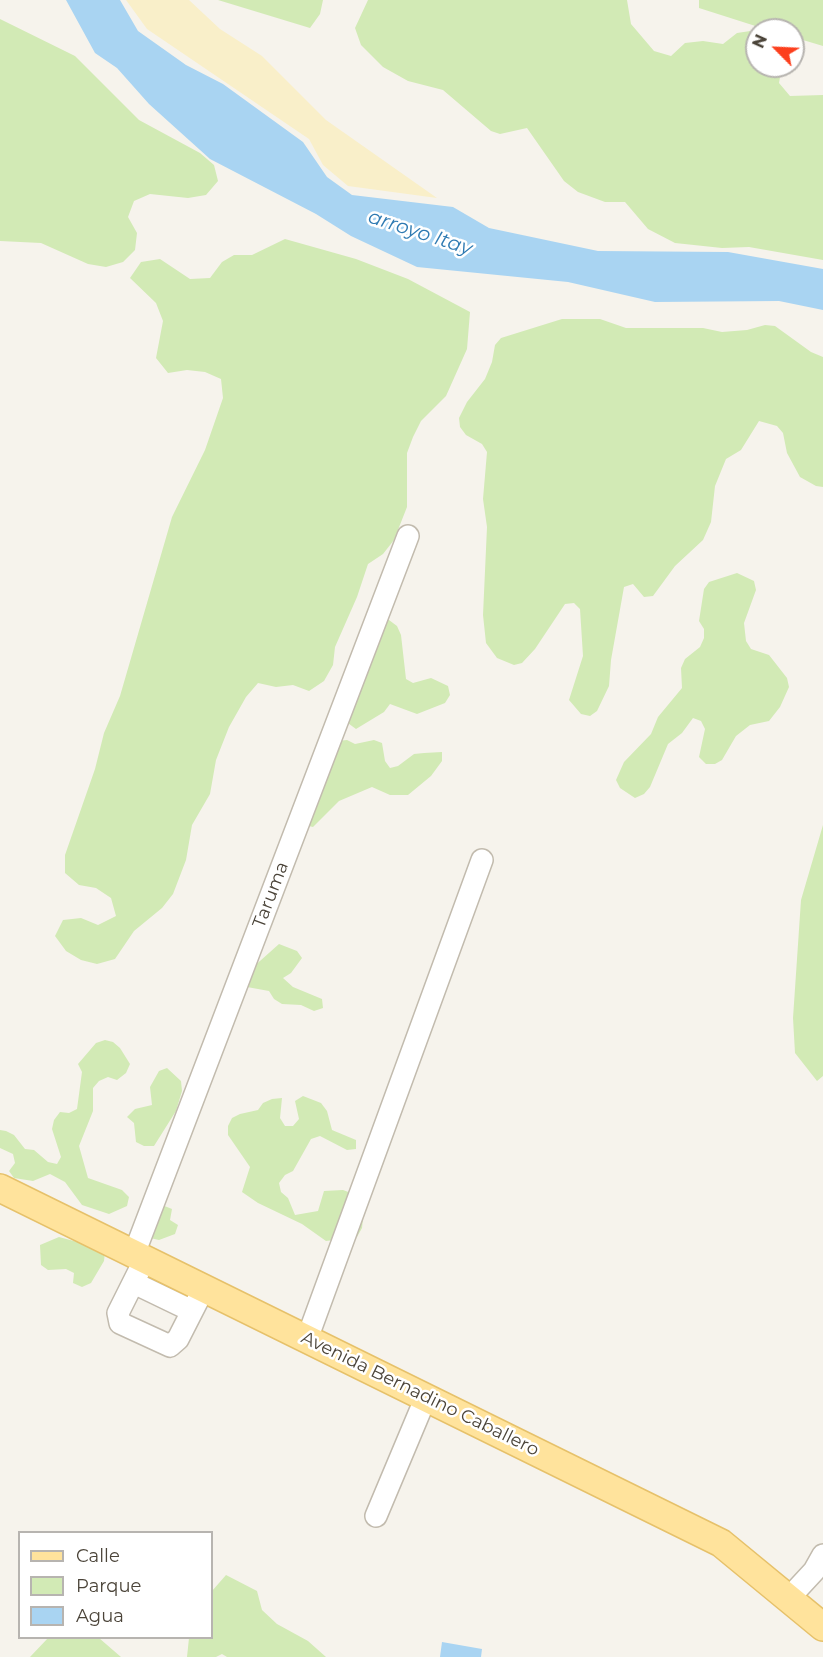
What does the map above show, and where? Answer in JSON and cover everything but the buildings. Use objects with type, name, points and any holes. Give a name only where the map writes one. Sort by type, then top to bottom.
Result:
[{"type":"main road","name":"Avenida Bernadino Caballero","points":[[0,1188],[198,1300],[307,1339],[722,1543],[823,1627]]},
{"type":"street","name":"Taruma","points":[[198,1300],[178,1339],[170,1346],[120,1323],[118,1313],[408,536]]},
{"type":"street","points":[[307,1339],[482,860]]},
{"type":"street","points":[[376,1516],[426,1397]]},
{"type":"street","points":[[789,1598],[814,1570],[823,1555]]},
{"type":"green space","points":[[218,0],[323,0],[320,14],[310,28]]},
{"type":"green space","points":[[368,0],[627,0],[631,24],[654,51],[671,56],[685,43],[703,41],[723,44],[737,33],[745,32],[745,78],[780,78],[779,83],[790,96],[823,95],[823,260],[749,247],[722,248],[675,243],[648,229],[625,202],[605,202],[578,192],[564,181],[527,128],[500,134],[491,131],[443,90],[408,81],[383,67],[361,45],[355,28]]},
{"type":"green space","points":[[699,0],[823,0],[823,46],[805,41],[805,18],[745,18],[745,23],[699,8]]},
{"type":"green space","points":[[0,19],[75,56],[139,120],[200,153],[214,165],[218,181],[206,195],[188,198],[150,194],[134,201],[128,217],[137,233],[135,250],[123,262],[106,267],[88,264],[41,243],[0,241]]},
{"type":"green space","points":[[285,239],[356,259],[408,279],[470,312],[467,349],[446,396],[421,421],[413,437],[407,453],[407,507],[394,540],[383,554],[368,564],[357,597],[335,647],[333,665],[324,681],[309,691],[293,685],[276,687],[258,683],[246,697],[229,727],[216,760],[210,794],[192,825],[186,860],[173,894],[162,908],[134,931],[115,959],[97,964],[81,960],[66,951],[55,936],[63,920],[81,918],[98,925],[116,916],[111,898],[96,888],[79,885],[65,873],[65,855],[95,769],[104,733],[120,696],[172,517],[205,450],[223,398],[221,379],[205,372],[187,370],[168,373],[156,358],[163,321],[156,303],[130,278],[141,262],[160,259],[190,279],[210,278],[222,262],[234,255],[252,255]]},
{"type":"green space","points":[[562,319],[600,319],[626,328],[703,328],[722,332],[747,330],[765,325],[775,326],[811,352],[823,357],[823,487],[816,486],[800,477],[787,453],[783,433],[777,426],[759,421],[741,450],[726,459],[715,486],[711,522],[703,540],[675,566],[653,596],[644,597],[633,584],[624,587],[611,660],[609,686],[597,711],[590,716],[581,714],[569,700],[583,656],[580,609],[574,603],[565,604],[535,649],[522,663],[514,665],[497,658],[486,643],[483,615],[487,527],[483,499],[487,452],[482,444],[466,435],[460,427],[459,418],[467,402],[485,379],[492,362],[495,345],[501,338]]},
{"type":"green space","points":[[737,573],[754,581],[756,590],[744,623],[746,641],[751,649],[769,655],[787,678],[789,687],[780,707],[769,721],[750,725],[736,736],[722,760],[715,764],[706,764],[699,757],[705,729],[701,721],[693,718],[682,733],[668,744],[650,787],[644,794],[635,798],[620,788],[616,780],[624,762],[651,734],[658,717],[682,688],[681,668],[685,659],[700,647],[704,638],[704,629],[699,621],[704,589],[709,582]]},
{"type":"green space","points":[[380,619],[389,620],[397,626],[401,635],[406,679],[413,683],[431,678],[448,686],[450,695],[445,703],[417,714],[390,704],[384,712],[356,729],[341,718]]},
{"type":"green space","points":[[347,740],[355,744],[374,740],[382,743],[385,761],[390,768],[398,766],[414,754],[442,752],[442,761],[431,776],[408,795],[390,795],[372,787],[339,801],[313,827],[304,825],[337,741]]},
{"type":"green space","points":[[823,825],[823,1076],[817,1081],[795,1053],[793,1018],[801,900]]},
{"type":"green space","points":[[279,944],[297,951],[302,958],[291,973],[283,978],[293,987],[322,999],[323,1008],[314,1011],[301,1005],[282,1004],[274,999],[269,991],[247,987],[251,969]]},
{"type":"green space","points":[[105,1040],[113,1042],[120,1048],[130,1064],[126,1073],[117,1080],[108,1077],[99,1081],[93,1088],[93,1111],[79,1146],[88,1178],[122,1190],[129,1197],[127,1206],[109,1214],[82,1205],[65,1182],[50,1174],[33,1181],[14,1178],[9,1171],[15,1163],[13,1154],[0,1148],[0,1130],[14,1135],[25,1149],[34,1150],[48,1162],[57,1164],[61,1157],[52,1129],[54,1120],[60,1112],[69,1113],[77,1109],[82,1072],[78,1064],[96,1043]]},
{"type":"green space","points":[[167,1068],[181,1081],[182,1091],[176,1111],[154,1146],[144,1146],[136,1142],[134,1123],[127,1117],[135,1109],[152,1105],[150,1087],[159,1071]]},
{"type":"green space","points":[[303,1096],[321,1103],[327,1111],[332,1130],[356,1140],[356,1149],[347,1150],[320,1136],[311,1139],[293,1171],[285,1175],[279,1183],[281,1192],[288,1198],[295,1215],[318,1211],[324,1191],[343,1190],[351,1193],[364,1209],[362,1228],[357,1237],[326,1241],[302,1224],[258,1203],[242,1192],[250,1167],[228,1135],[228,1126],[232,1118],[258,1110],[263,1103],[272,1099],[282,1098],[280,1118],[285,1126],[293,1126],[299,1119],[295,1101]]},
{"type":"green space","points":[[162,1205],[172,1209],[170,1220],[178,1225],[175,1234],[159,1240],[150,1238]]},
{"type":"green space","points":[[59,1237],[96,1247],[105,1252],[104,1261],[91,1283],[82,1287],[73,1283],[74,1273],[66,1269],[48,1270],[41,1265],[40,1245]]},
{"type":"green space","points":[[226,1575],[257,1591],[262,1610],[277,1624],[308,1641],[326,1657],[227,1657],[222,1654],[216,1657],[187,1657],[189,1639],[213,1639],[213,1590]]},
{"type":"green space","points":[[47,1639],[100,1639],[121,1657],[30,1657]]},
{"type":"sand","points":[[126,0],[189,0],[220,29],[262,56],[326,120],[437,198],[348,186],[323,165],[309,139],[147,29]]},
{"type":"water","name":"arroyo Itay","points":[[66,0],[120,0],[138,31],[186,65],[223,84],[303,142],[327,177],[352,195],[453,207],[489,228],[598,251],[728,252],[823,269],[823,310],[779,301],[655,302],[568,282],[417,267],[351,236],[316,214],[210,159],[149,104],[117,68],[95,53]]},
{"type":"water","points":[[442,1642],[482,1649],[481,1657],[440,1657]]}]
